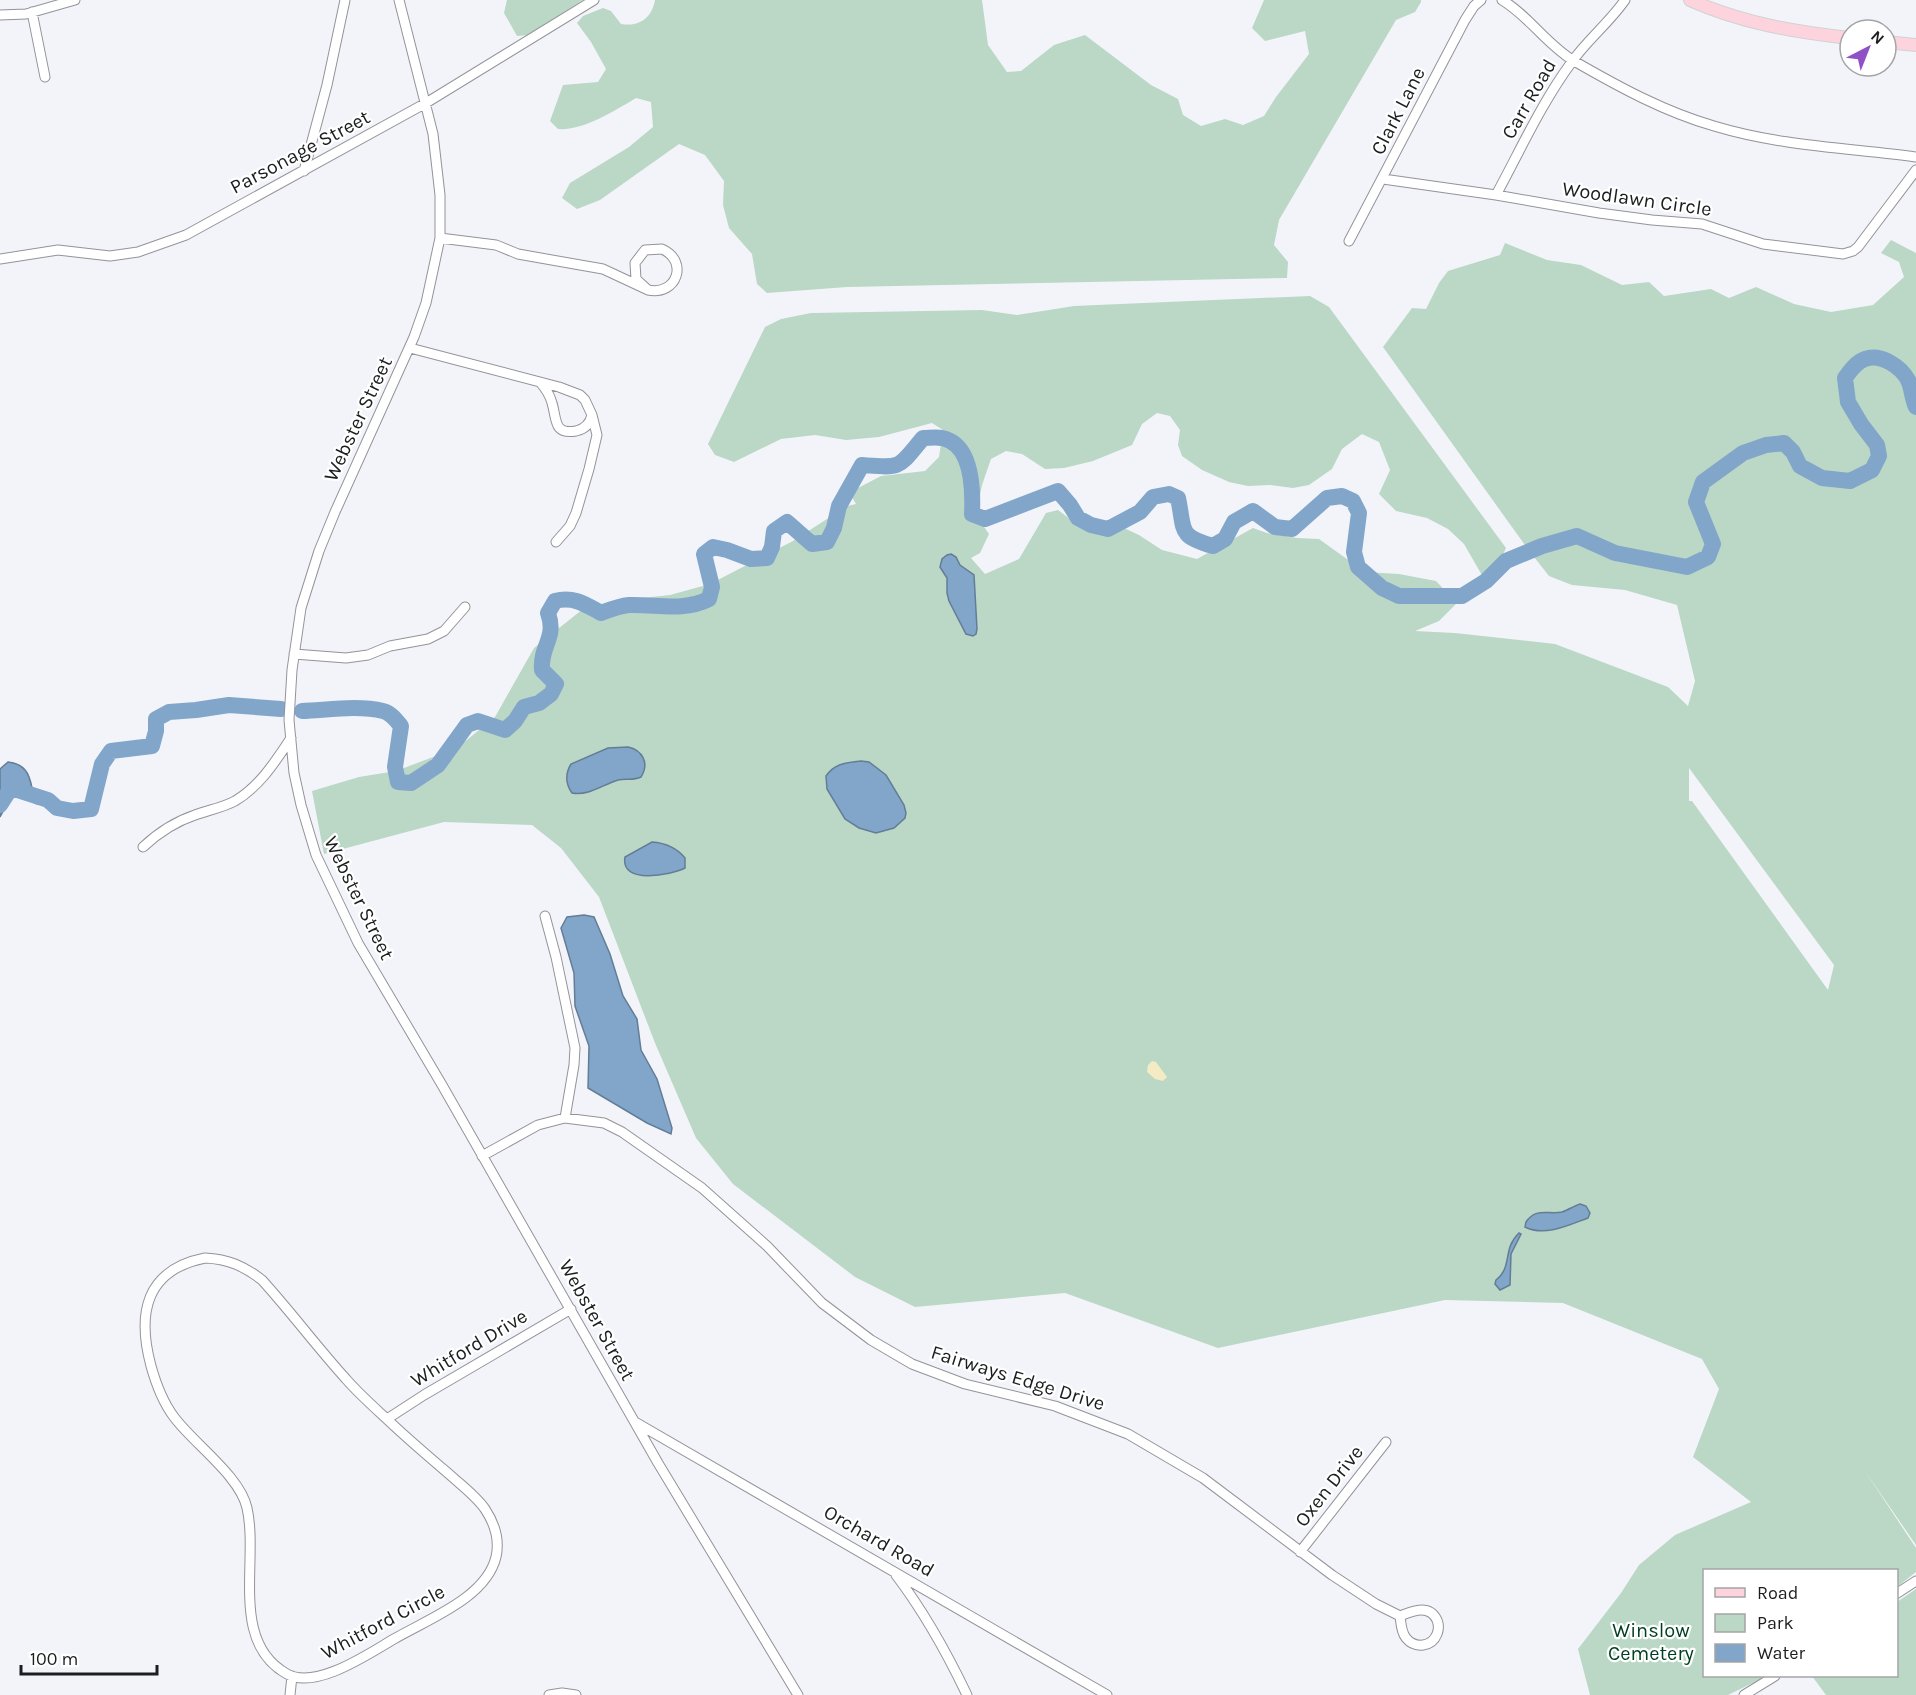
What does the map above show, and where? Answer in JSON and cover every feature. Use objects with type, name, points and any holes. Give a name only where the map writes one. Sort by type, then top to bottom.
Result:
[{"type":"main road","points":[[1690,0],[1730,16],[1765,26],[1838,36]]},
{"type":"main road","points":[[1898,43],[1916,45]]},
{"type":"street","points":[[0,15],[32,12],[75,0]]},
{"type":"street","points":[[304,171],[327,85],[345,0]]},
{"type":"street","name":"Webster Street","points":[[399,0],[426,103],[438,167],[440,238],[426,303],[410,348],[335,512],[319,551],[301,608],[290,699],[291,738],[294,773],[308,834],[334,896],[358,943],[571,1309],[633,1421],[798,1695]]},
{"type":"street","name":"Parsonage Street","points":[[0,259],[58,250],[110,256],[138,252],[186,235],[426,103],[594,0]]},
{"type":"street","name":"Clark Lane","points":[[1349,241],[1465,20],[1474,6],[1482,0]]},
{"type":"street","points":[[1502,0],[1572,60],[1637,96],[1714,126],[1795,144],[1916,157]]},
{"type":"street","name":"Carr Road","points":[[1496,195],[1549,94],[1572,60],[1625,0]]},
{"type":"street","points":[[32,12],[45,77]]},
{"type":"street","name":"Woodlawn Circle","points":[[1383,179],[1599,213],[1702,224],[1763,244],[1843,254],[1858,247],[1916,170]]},
{"type":"street","points":[[440,238],[496,245],[518,255],[603,269],[648,290],[660,291],[674,281],[677,270],[675,259],[662,249],[645,250],[635,263],[636,279],[648,290]]},
{"type":"street","points":[[410,348],[540,382],[580,395],[585,400],[597,435],[590,469],[576,513],[570,526],[556,542]]},
{"type":"street","points":[[540,382],[551,398],[554,421],[562,430],[567,432],[582,430],[590,422],[592,415]]},
{"type":"street","points":[[294,654],[368,656],[390,646],[428,639],[444,631],[465,607]]},
{"type":"street","points":[[143,847],[168,826],[195,815],[216,810],[251,789],[267,774],[291,738]]},
{"type":"street","points":[[545,916],[575,1048],[564,1118]]},
{"type":"street","name":"Fairways Edge Drive","points":[[482,1156],[538,1125],[564,1118],[604,1123],[622,1132],[702,1188],[760,1240],[831,1310],[892,1352],[912,1364],[965,1384],[1055,1406],[1128,1434],[1203,1478],[1300,1552],[1376,1604],[1400,1616]]},
{"type":"street","name":"Whitford Circle","points":[[205,1258],[218,1259],[232,1262],[249,1270],[276,1295],[345,1378],[387,1419],[483,1505],[494,1524],[497,1535],[495,1560],[485,1581],[476,1590],[354,1662],[313,1677],[292,1676],[274,1665],[263,1652],[251,1627],[251,1541],[244,1497],[233,1481],[175,1419],[163,1401],[156,1384],[146,1348],[144,1328],[149,1297],[162,1279],[177,1267],[191,1261],[205,1258]]},
{"type":"street","name":"Whitford Drive","points":[[387,1419],[571,1309]]},
{"type":"street","name":"Orchard Road","points":[[633,1421],[1107,1695]]},
{"type":"street","name":"Oxen Drive","points":[[1300,1552],[1386,1442]]},
{"type":"street","points":[[892,1571],[909,1592],[967,1695]]},
{"type":"street","points":[[1898,1593],[1916,1581]]},
{"type":"street","points":[[1421,1609],[1430,1612],[1436,1618],[1437,1635],[1425,1645],[1411,1643],[1405,1637],[1400,1616],[1421,1609]]},
{"type":"street","points":[[290,1695],[292,1676]]},
{"type":"street","points":[[1744,1695],[1773,1677]]},
{"type":"street","points":[[549,1695],[576,1695]]},
{"type":"green space","points":[[507,0],[583,0],[529,35],[517,36],[504,13]]},
{"type":"green space","points":[[655,0],[982,0],[988,45],[1007,72],[1021,71],[1054,45],[1085,35],[1151,85],[1178,99],[1183,115],[1201,126],[1225,119],[1243,125],[1264,116],[1309,54],[1305,31],[1265,41],[1252,28],[1264,0],[1421,0],[1421,2],[1415,12],[1396,20],[1279,220],[1274,245],[1288,262],[1287,278],[847,287],[767,293],[757,284],[752,254],[729,228],[723,205],[724,181],[705,155],[679,144],[600,200],[577,209],[562,198],[570,183],[629,147],[653,127],[651,102],[636,98],[578,127],[558,129],[550,121],[563,85],[598,82],[606,69],[577,23],[583,16],[603,8],[611,11],[621,24],[633,24],[648,16]]},
{"type":"green space","name":"Winslow Cemetery","points":[[1891,240],[1916,253],[1916,1545],[1865,1471],[1916,1548],[1916,1572],[1898,1586],[1898,1569],[1703,1569],[1703,1677],[1765,1677],[1728,1695],[1590,1695],[1578,1649],[1621,1593],[1639,1565],[1675,1535],[1751,1502],[1693,1457],[1719,1389],[1702,1359],[1563,1303],[1445,1300],[1218,1348],[1065,1293],[915,1307],[855,1277],[733,1184],[696,1138],[655,1043],[599,897],[561,848],[532,825],[444,822],[324,854],[312,791],[359,777],[396,771],[457,748],[495,717],[534,648],[583,609],[614,601],[670,595],[710,584],[793,541],[847,506],[856,504],[850,494],[858,488],[881,476],[925,471],[939,457],[943,430],[932,423],[879,437],[846,440],[815,435],[781,439],[734,462],[715,455],[708,444],[765,327],[781,319],[811,313],[982,310],[1017,315],[1074,306],[1310,296],[1329,307],[1506,548],[1498,565],[1483,577],[1464,544],[1448,529],[1427,518],[1396,511],[1379,494],[1390,470],[1379,442],[1362,434],[1342,449],[1332,469],[1309,485],[1293,488],[1270,485],[1248,486],[1229,482],[1202,470],[1182,456],[1178,445],[1180,430],[1170,416],[1157,413],[1142,424],[1132,445],[1093,461],[1064,468],[1045,469],[1022,454],[1006,451],[991,459],[982,485],[976,515],[989,534],[980,553],[971,558],[985,574],[1019,559],[1046,513],[1058,510],[1083,529],[1124,528],[1162,550],[1197,559],[1253,528],[1297,538],[1319,539],[1365,572],[1399,574],[1436,581],[1457,603],[1439,621],[1415,631],[1555,644],[1668,687],[1688,706],[1695,681],[1677,605],[1625,590],[1572,585],[1549,576],[1383,347],[1412,308],[1426,309],[1448,271],[1500,255],[1505,243],[1547,260],[1581,265],[1622,285],[1649,282],[1664,296],[1711,289],[1729,298],[1756,287],[1794,304],[1831,312],[1873,305],[1904,277],[1899,262],[1881,253]],"holes":[[[1689,768],[1834,965],[1828,990],[1692,801],[1689,801]]]},
{"type":"green space","points":[[1916,1589],[1916,1695],[1826,1695],[1813,1677],[1898,1677],[1898,1601]]},
{"type":"sand","points":[[1152,1061],[1156,1062],[1167,1077],[1163,1081],[1155,1079],[1147,1072],[1148,1065]]},
{"type":"water","points":[[951,554],[956,557],[960,565],[974,575],[977,629],[973,636],[966,634],[949,601],[947,578],[940,567],[942,559]]},
{"type":"water","points":[[628,747],[641,754],[645,762],[641,777],[618,780],[584,793],[572,793],[567,778],[571,764],[608,748]]},
{"type":"water","points":[[8,762],[22,767],[29,777],[32,788],[48,800],[37,804],[22,796],[12,795],[0,817],[0,769]]},
{"type":"water","points":[[869,762],[886,775],[904,805],[905,818],[894,828],[876,833],[859,828],[845,819],[827,789],[826,776],[833,768],[841,764]]},
{"type":"water","points":[[652,842],[678,851],[685,858],[685,868],[648,876],[630,872],[626,866],[625,857]]},
{"type":"water","points":[[584,915],[594,917],[610,954],[623,996],[637,1019],[641,1050],[657,1079],[672,1128],[671,1134],[647,1123],[588,1088],[589,1046],[575,1006],[574,973],[561,928],[567,917]]},
{"type":"water","points":[[1580,1204],[1586,1206],[1590,1213],[1588,1218],[1565,1227],[1549,1230],[1533,1230],[1525,1227],[1530,1217],[1538,1213],[1562,1212]]},
{"type":"water","points":[[1519,1233],[1521,1234],[1511,1254],[1510,1285],[1500,1290],[1495,1284],[1496,1280],[1504,1269],[1511,1245]]},
{"type":"waterway","points":[[302,711],[363,708],[388,713],[401,726],[395,767],[398,782],[411,783],[438,765],[467,725],[478,721],[505,730],[515,721],[524,707],[539,703],[551,694],[556,684],[542,670],[542,661],[551,629],[548,613],[555,601],[573,600],[601,613],[629,605],[679,606],[709,599],[712,587],[704,554],[713,547],[751,559],[767,558],[772,547],[774,531],[787,522],[812,544],[827,542],[834,528],[839,506],[862,465],[892,466],[898,464],[923,438],[942,438],[952,442],[960,449],[969,470],[972,514],[985,519],[1058,491],[1078,518],[1091,525],[1108,529],[1140,512],[1153,497],[1169,494],[1178,498],[1183,525],[1188,535],[1213,546],[1225,539],[1234,522],[1253,511],[1275,527],[1292,529],[1327,498],[1342,496],[1353,501],[1359,513],[1354,552],[1358,567],[1382,588],[1399,596],[1462,596],[1486,581],[1506,561],[1542,546],[1577,536],[1615,553],[1687,567],[1708,557],[1713,544],[1696,502],[1703,482],[1743,453],[1766,445],[1784,443],[1793,452],[1800,466],[1822,478],[1850,481],[1872,470],[1879,456],[1877,445],[1848,402],[1845,378],[1862,360],[1877,358],[1890,362],[1901,370],[1909,383],[1916,407]]},
{"type":"waterway","points":[[0,805],[11,788],[48,800],[57,808],[73,811],[91,809],[102,764],[111,751],[152,746],[156,719],[169,712],[229,705],[281,709]]}]
